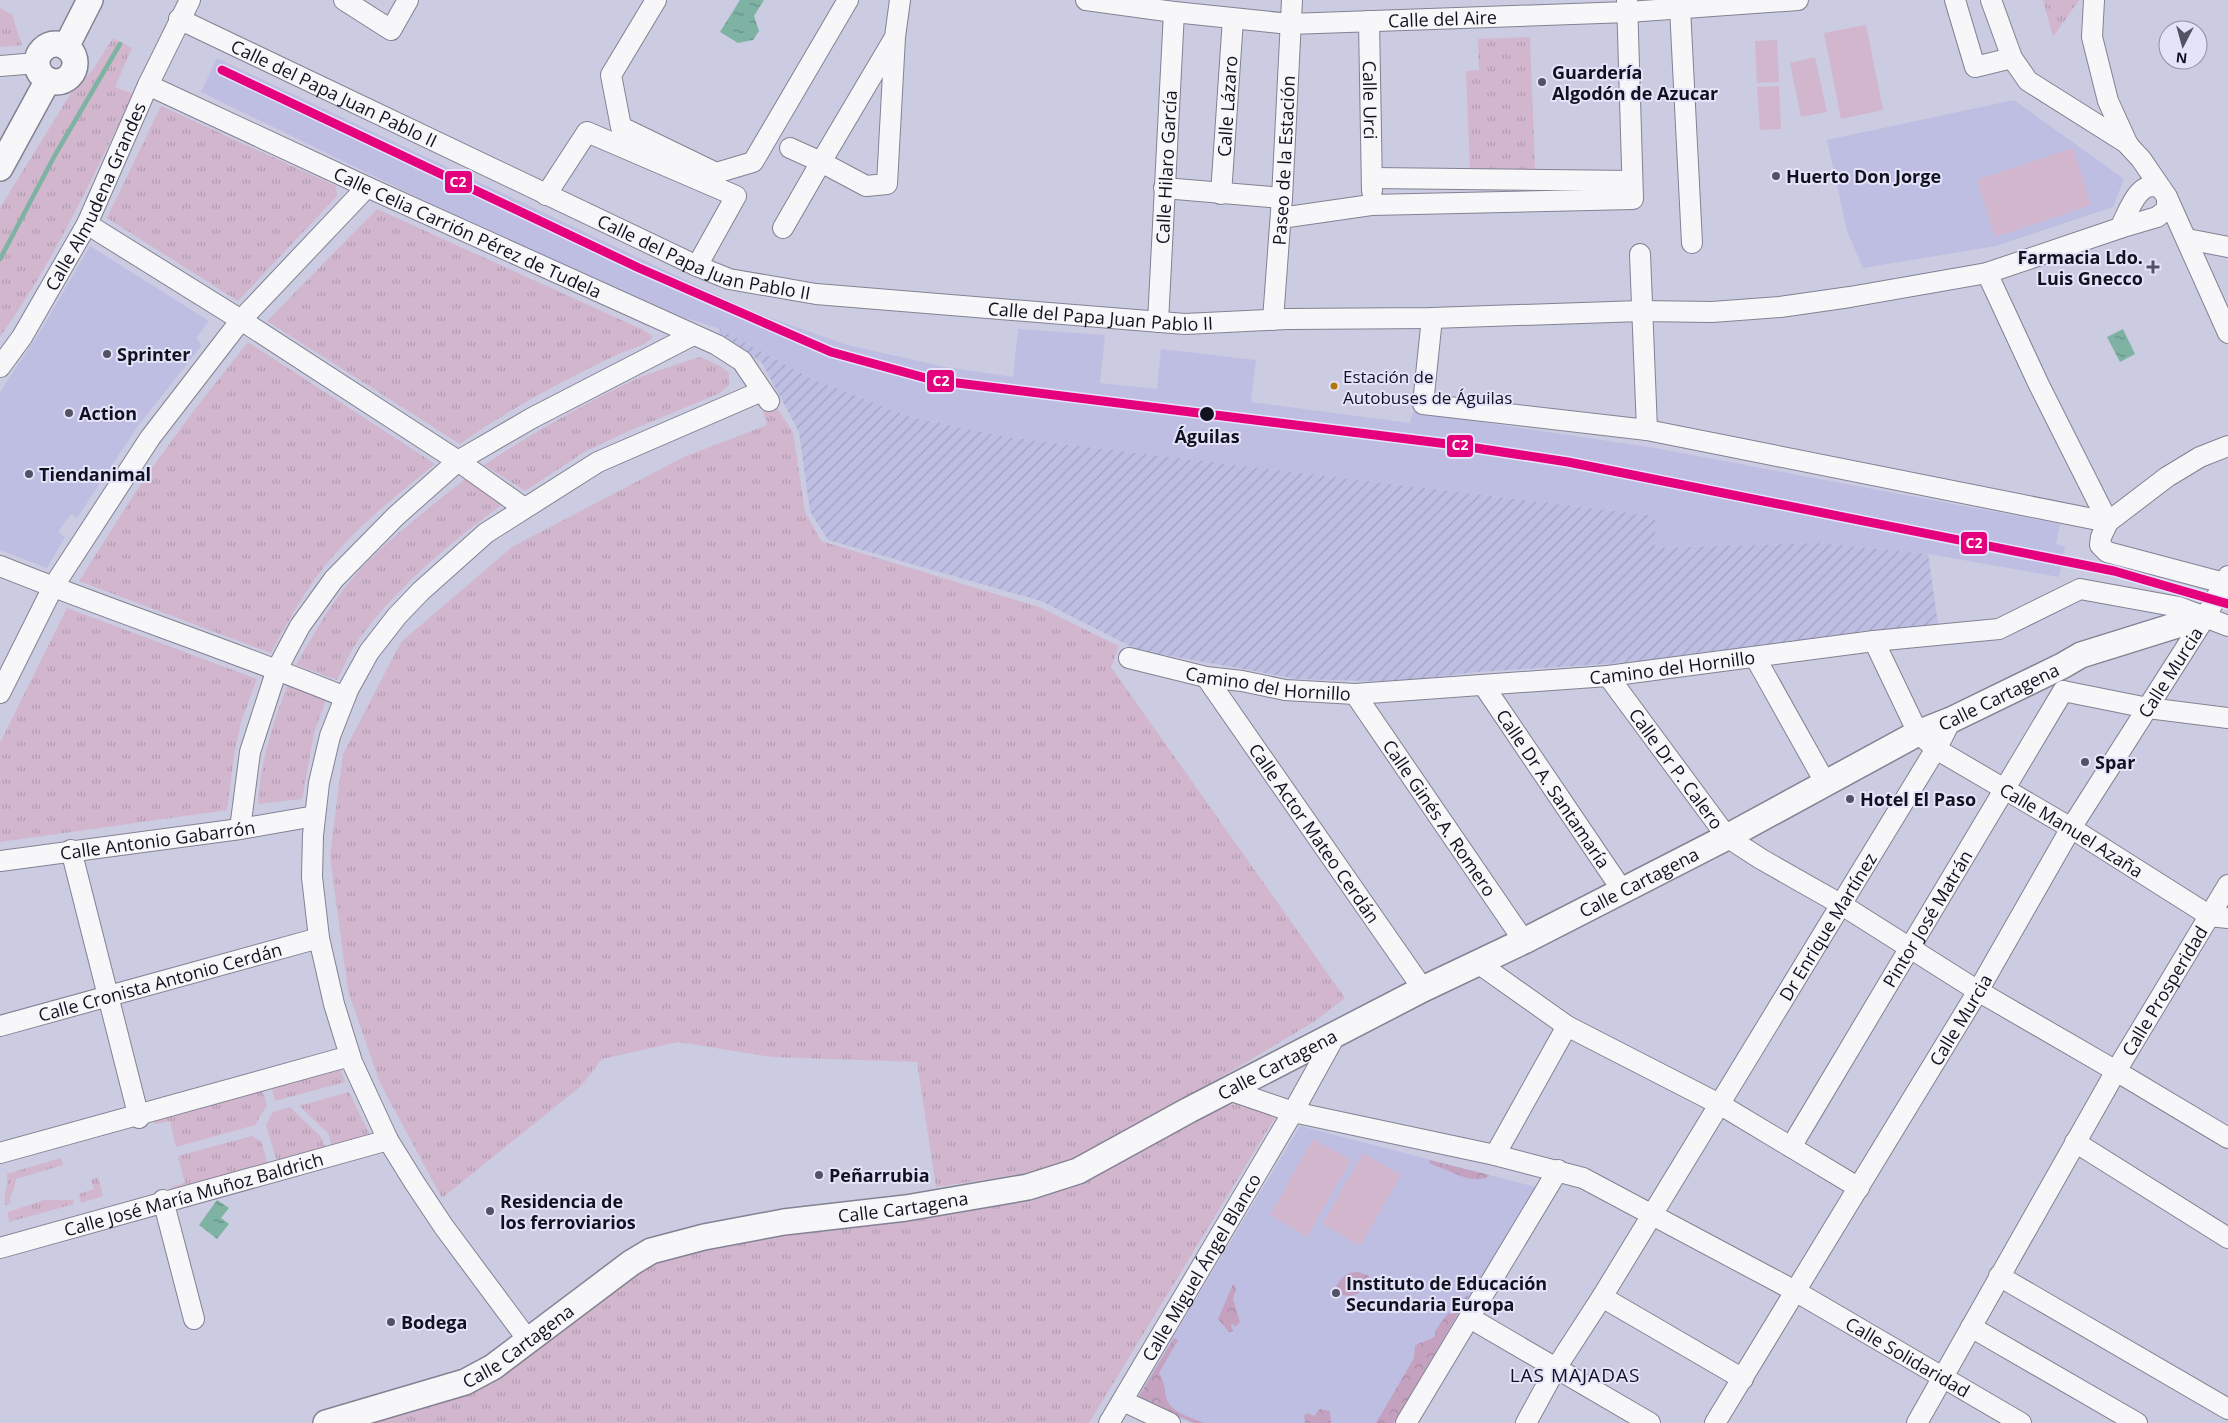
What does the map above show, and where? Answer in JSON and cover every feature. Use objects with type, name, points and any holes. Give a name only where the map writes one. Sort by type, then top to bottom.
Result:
[{"type":"main road","points":[[0,168],[43,72],[63,80],[73,71],[74,58],[66,47],[90,0]]},
{"type":"main road","name":"Calle Cartagena","points":[[326,1423],[464,1382],[493,1367],[632,1263],[651,1251],[704,1237],[784,1222],[906,1208],[1028,1187],[1078,1171],[1423,989],[1524,941],[1826,784],[1927,741],[1951,720],[2081,655],[2206,616]]},
{"type":"street","name":"Calle Almudena Grandes","points":[[0,367],[22,337],[87,224],[148,85],[190,0]]},
{"type":"street","points":[[344,0],[391,30],[408,0]]},
{"type":"street","points":[[656,0],[611,75],[621,127],[716,173],[753,162],[848,0]]},
{"type":"street","points":[[790,148],[866,186],[887,184],[900,0]]},
{"type":"street","name":"Paseo de la Estación","points":[[1274,320],[1292,0]]},
{"type":"street","name":"Calle del Aire","points":[[1096,1],[1174,12],[1290,24],[1628,6],[1680,8],[1798,0]]},
{"type":"street","points":[[1955,0],[1975,67],[2012,58]]},
{"type":"street","points":[[1991,0],[2012,58],[2028,81],[2135,152]]},
{"type":"street","points":[[2094,0],[2092,37],[2108,101],[2135,152],[2164,192],[2226,325]]},
{"type":"street","points":[[1281,218],[1371,205],[1633,199],[1628,6]]},
{"type":"street","points":[[1680,8],[1692,243]]},
{"type":"street","name":"Calle Hilaro García","points":[[1158,322],[1174,12]]},
{"type":"street","name":"Calle del Papa Juan Pablo II","points":[[179,19],[697,266],[729,279],[816,294],[1158,322],[1217,324],[1274,320],[1432,318],[1641,311],[1712,312],[1780,307],[1987,273],[2154,218]]},
{"type":"street","name":"Calle Lázaro","points":[[1221,194],[1234,19]]},
{"type":"street","name":"Calle Urci","points":[[1369,21],[1371,205]]},
{"type":"street","points":[[783,228],[896,36]]},
{"type":"street","points":[[0,66],[43,72]]},
{"type":"street","name":"Calle Celia Carrión Pérez de Tudela","points":[[148,85],[367,187],[717,345],[742,361],[766,396],[598,462],[524,508]]},
{"type":"street","points":[[546,195],[587,132],[736,196],[697,266]]},
{"type":"street","points":[[2135,152],[2138,211],[2142,215],[2154,218],[2185,235],[2228,247]]},
{"type":"street","points":[[1372,178],[1632,181]]},
{"type":"street","points":[[2120,228],[2138,195],[2150,186],[2164,192]]},
{"type":"street","points":[[0,693],[53,587],[150,438],[240,320],[367,187]]},
{"type":"street","points":[[1164,188],[1282,198]]},
{"type":"street","points":[[2154,218],[2168,207],[2164,192]]},
{"type":"street","points":[[87,224],[458,461],[524,508],[486,533],[442,570],[397,616],[369,652],[345,697],[330,736],[319,784],[315,816],[312,877],[320,938],[334,1004],[350,1056],[369,1102],[388,1140],[444,1227],[528,1340]]},
{"type":"street","points":[[1640,254],[1646,430]]},
{"type":"street","points":[[1987,273],[2039,385],[2108,522]]},
{"type":"street","points":[[1432,318],[1423,404],[1646,430],[2108,522]]},
{"type":"street","points":[[240,829],[250,752],[277,669],[300,626],[334,579],[396,516],[458,461],[532,418],[693,334]]},
{"type":"street","points":[[2226,579],[2106,552],[2100,545],[2101,537],[2108,522],[2175,472],[2200,457],[2228,446]]},
{"type":"street","points":[[0,566],[277,669],[345,697]]},
{"type":"street","name":"Calle Murcia","points":[[1715,1423],[1978,991],[2071,828],[2206,616],[2226,579]]},
{"type":"street","name":"Camino del Hornillo","points":[[1129,658],[1206,677],[1242,681],[1286,690],[1355,694],[1608,676],[1874,641],[1999,629],[2080,589],[2179,607],[2228,626]]},
{"type":"street","points":[[1874,641],[1927,741]]},
{"type":"street","points":[[1755,657],[1826,784]]},
{"type":"street","points":[[2062,666],[2063,691],[2148,708],[2228,718]]},
{"type":"street","name":"Calle Dr P. Calero","points":[[1608,676],[1727,837],[1760,859],[1842,905],[1978,991],[2228,1138]]},
{"type":"street","name":"Calle Actor Mateo Cerdán","points":[[1206,677],[1423,989]]},
{"type":"street","name":"Calle Dr A. Santamaría","points":[[1484,686],[1622,890]]},
{"type":"street","name":"Pintor José Matrán","points":[[1791,1147],[2063,691]]},
{"type":"street","name":"Calle Ginés A. Romero","points":[[1355,694],[1524,941]]},
{"type":"street","name":"Calle Manuel Azaña","points":[[1927,741],[2219,917]]},
{"type":"street","name":"Dr Enrique Martínez","points":[[1526,1423],[1556,1368],[1602,1297],[1842,905],[1927,741]]},
{"type":"street","name":"Calle Antonio Gabarrón","points":[[0,861],[71,850],[240,829],[315,816]]},
{"type":"street","points":[[71,850],[138,1116]]},
{"type":"street","name":"Calle Prosperidad","points":[[1942,1378],[2116,1071],[2219,917],[2228,885]]},
{"type":"street","name":"Calle Cronista Antonio Cerdán","points":[[0,1026],[320,938]]},
{"type":"street","points":[[1478,963],[1567,1026],[1720,1105],[1859,1188]]},
{"type":"street","points":[[1495,1155],[1567,1026]]},
{"type":"street","name":"Calle Miguel Ángel Blanco","points":[[1109,1423],[1294,1112],[1335,1036]]},
{"type":"street","points":[[0,1153],[60,1138],[350,1056]]},
{"type":"street","name":"Calle Solidaridad","points":[[1229,1090],[1294,1112],[1495,1155],[1558,1170],[1582,1178],[1795,1291],[1942,1378],[1991,1415],[2021,1423]]},
{"type":"street","name":"Calle José María Muñoz Baldrich","points":[[8,1245],[388,1140]]},
{"type":"street","points":[[2075,1142],[2228,1238]]},
{"type":"street","points":[[1406,1423],[1558,1170]]},
{"type":"street","points":[[163,1202],[194,1318]]},
{"type":"street","points":[[2000,1276],[2228,1409]]},
{"type":"street","points":[[1602,1297],[1743,1379]]},
{"type":"street","points":[[1470,1318],[1650,1423]]},
{"type":"street","points":[[1971,1327],[2137,1423]]},
{"type":"street","points":[[1917,1423],[1942,1378]]},
{"type":"street","points":[[1123,1401],[1170,1423]]},
{"type":"shaded area","points":[[217,58],[749,310],[847,345],[945,367],[1013,377],[1018,329],[1105,335],[1100,383],[1157,389],[1161,349],[1256,360],[1251,402],[1410,423],[1413,412],[1649,447],[2060,524],[2056,544],[2065,547],[2059,577],[1929,554],[1818,543],[1655,548],[1655,516],[1006,437],[910,417],[808,377],[720,329],[639,303],[598,285],[201,92]]},
{"type":"shaded area","points":[[2014,100],[2124,179],[2113,207],[1996,246],[1863,268],[1847,231],[1827,140]]},
{"type":"shaded area","points":[[90,246],[209,321],[196,338],[202,345],[138,426],[77,518],[71,514],[58,532],[65,537],[47,568],[0,550],[0,392],[41,330]]},
{"type":"shaded area","points":[[720,329],[808,377],[910,417],[1006,437],[1655,516],[1655,548],[1818,543],[1928,554],[1939,631],[1684,659],[1476,672],[1397,682],[1298,679],[1138,650],[1041,601],[828,540],[810,511],[799,432],[762,363],[719,333]]},
{"type":"shaded area","name":"Instituto de Educación Secundaria Europa","points":[[1300,1126],[1536,1187],[1394,1423],[1190,1423],[1136,1399]]},
{"type":"green space","points":[[2043,0],[2079,0],[2053,37]]},
{"type":"green space","points":[[0,8],[12,14],[22,45],[0,47]]},
{"type":"green space","points":[[1866,25],[1883,110],[1841,119],[1824,33]]},
{"type":"green space","points":[[1530,37],[1535,170],[1470,172],[1466,71],[1479,70],[1478,39]]},
{"type":"green space","points":[[113,38],[132,48],[115,87],[133,94],[88,187],[55,249],[20,308],[0,337],[0,208],[73,90],[92,71]]},
{"type":"green space","points":[[1777,40],[1779,82],[1757,83],[1755,41]]},
{"type":"green space","points":[[1815,57],[1827,112],[1801,117],[1790,63]]},
{"type":"green space","points":[[1779,86],[1781,129],[1760,130],[1757,87]]},
{"type":"green space","points":[[161,106],[336,186],[337,196],[238,301],[107,218]]},
{"type":"green space","points":[[2073,148],[2091,205],[1995,237],[1977,180]]},
{"type":"green space","points":[[377,209],[653,336],[646,343],[616,355],[536,396],[460,444],[267,321]]},
{"type":"green space","points":[[248,342],[435,464],[393,498],[340,548],[304,595],[271,653],[79,581],[144,479],[195,409]]},
{"type":"green space","points":[[700,357],[720,366],[729,373],[729,385],[720,393],[584,452],[525,491],[484,465],[576,409],[634,380]]},
{"type":"green space","points":[[751,369],[793,432],[805,512],[821,541],[1039,607],[1119,646],[1111,667],[1345,998],[1315,1021],[1156,1116],[1091,1152],[1053,1169],[936,1187],[917,1062],[772,1057],[678,1042],[602,1059],[581,1086],[442,1198],[380,1083],[348,991],[330,856],[343,754],[401,642],[512,547],[684,457],[767,425]]},
{"type":"green space","points":[[465,479],[504,503],[445,549],[408,583],[374,619],[356,644],[337,680],[296,665],[318,626],[355,575],[401,532]]},
{"type":"green space","points":[[67,608],[257,679],[241,722],[234,756],[227,810],[0,842],[0,743]]},
{"type":"green space","points":[[288,684],[326,700],[314,733],[302,799],[258,804],[261,773],[268,743]]},
{"type":"green space","points":[[338,1062],[345,1082],[275,1101],[270,1080]]},
{"type":"green space","points":[[260,1083],[267,1105],[255,1125],[176,1147],[170,1121],[155,1124],[151,1115]]},
{"type":"green space","points":[[349,1092],[373,1142],[334,1153],[328,1133],[299,1106]]},
{"type":"green space","points":[[1241,1103],[1276,1116],[1089,1423],[359,1423],[438,1402],[628,1276],[667,1255],[1126,1158],[1222,1107]]},
{"type":"green space","points":[[290,1107],[322,1138],[328,1155],[279,1168],[266,1125],[273,1112]]},
{"type":"green space","points":[[252,1136],[261,1141],[270,1171],[174,1197],[171,1187],[185,1183],[178,1156]]},
{"type":"green space","points":[[1313,1139],[1351,1160],[1307,1237],[1270,1215]]},
{"type":"green space","points":[[1363,1153],[1401,1175],[1360,1246],[1322,1224]]},
{"type":"green space","points":[[61,1158],[63,1165],[16,1179],[10,1197],[11,1203],[5,1205],[7,1174]]},
{"type":"green space","points":[[1429,1160],[1489,1175],[1483,1179],[1467,1178],[1433,1165]]},
{"type":"green space","points":[[98,1177],[103,1196],[81,1203],[79,1194],[94,1189],[91,1180]]},
{"type":"green space","points":[[44,1200],[73,1200],[74,1204],[9,1222],[8,1212]]},
{"type":"green space","points":[[1359,1272],[1369,1276],[1364,1289],[1352,1296],[1343,1295],[1336,1286],[1346,1275]]},
{"type":"green space","points":[[1233,1284],[1236,1289],[1233,1299],[1240,1322],[1235,1327],[1232,1323],[1231,1327],[1234,1331],[1229,1332],[1218,1319]]},
{"type":"green space","points":[[1469,1295],[1394,1423],[1376,1423],[1414,1358],[1415,1346],[1435,1336],[1435,1331],[1448,1313],[1453,1314],[1466,1296]]},
{"type":"green space","points":[[1174,1338],[1178,1340],[1159,1373],[1167,1400],[1178,1412],[1204,1423],[1194,1423],[1138,1398]]},
{"type":"green space","points":[[1320,1409],[1330,1411],[1331,1423],[1305,1423],[1304,1416],[1307,1413],[1314,1416]]},
{"type":"water","points":[[740,0],[764,0],[754,16],[759,31],[753,40],[738,43],[720,32]]},
{"type":"water","points":[[2123,329],[2135,354],[2120,362],[2107,337]]},
{"type":"water","points":[[217,1200],[229,1208],[221,1218],[229,1224],[217,1239],[199,1225]]},
{"type":"waterway","points":[[0,259],[55,155],[120,44]]},
{"type":"transit line","name":"C2","points":[[222,70],[639,268],[831,352],[933,380],[1456,445],[1568,462],[2114,571],[2228,604]]},
{"type":"place","name":"Guardería Algodón de Azucar","points":[[1542,82]]},
{"type":"place","name":"Huerto Don Jorge","points":[[1776,176]]},
{"type":"place","name":"Farmacia Ldo. Luis Gnecco","points":[[2153,267]]},
{"type":"place","name":"Sprinter","points":[[107,354]]},
{"type":"place","name":"Estación de Autobuses de Águilas","points":[[1334,386]]},
{"type":"place","name":"Action","points":[[69,413]]},
{"type":"place","name":"Águilas","points":[[1207,414]]},
{"type":"place","name":"Tiendanimal","points":[[29,474]]},
{"type":"place","name":"Spar","points":[[2085,762]]},
{"type":"place","name":"Hotel El Paso","points":[[1850,799]]},
{"type":"place","name":"Peñarrubia","points":[[819,1175]]},
{"type":"place","name":"Residencia de los ferroviarios","points":[[490,1211]]},
{"type":"place","name":"Instituto de Educación Secundaria Europa","points":[[1336,1293]]},
{"type":"place","name":"Bodega","points":[[391,1322]]},
{"type":"district","name":"LAS MAJADAS","points":[[1575,1375]]}]
